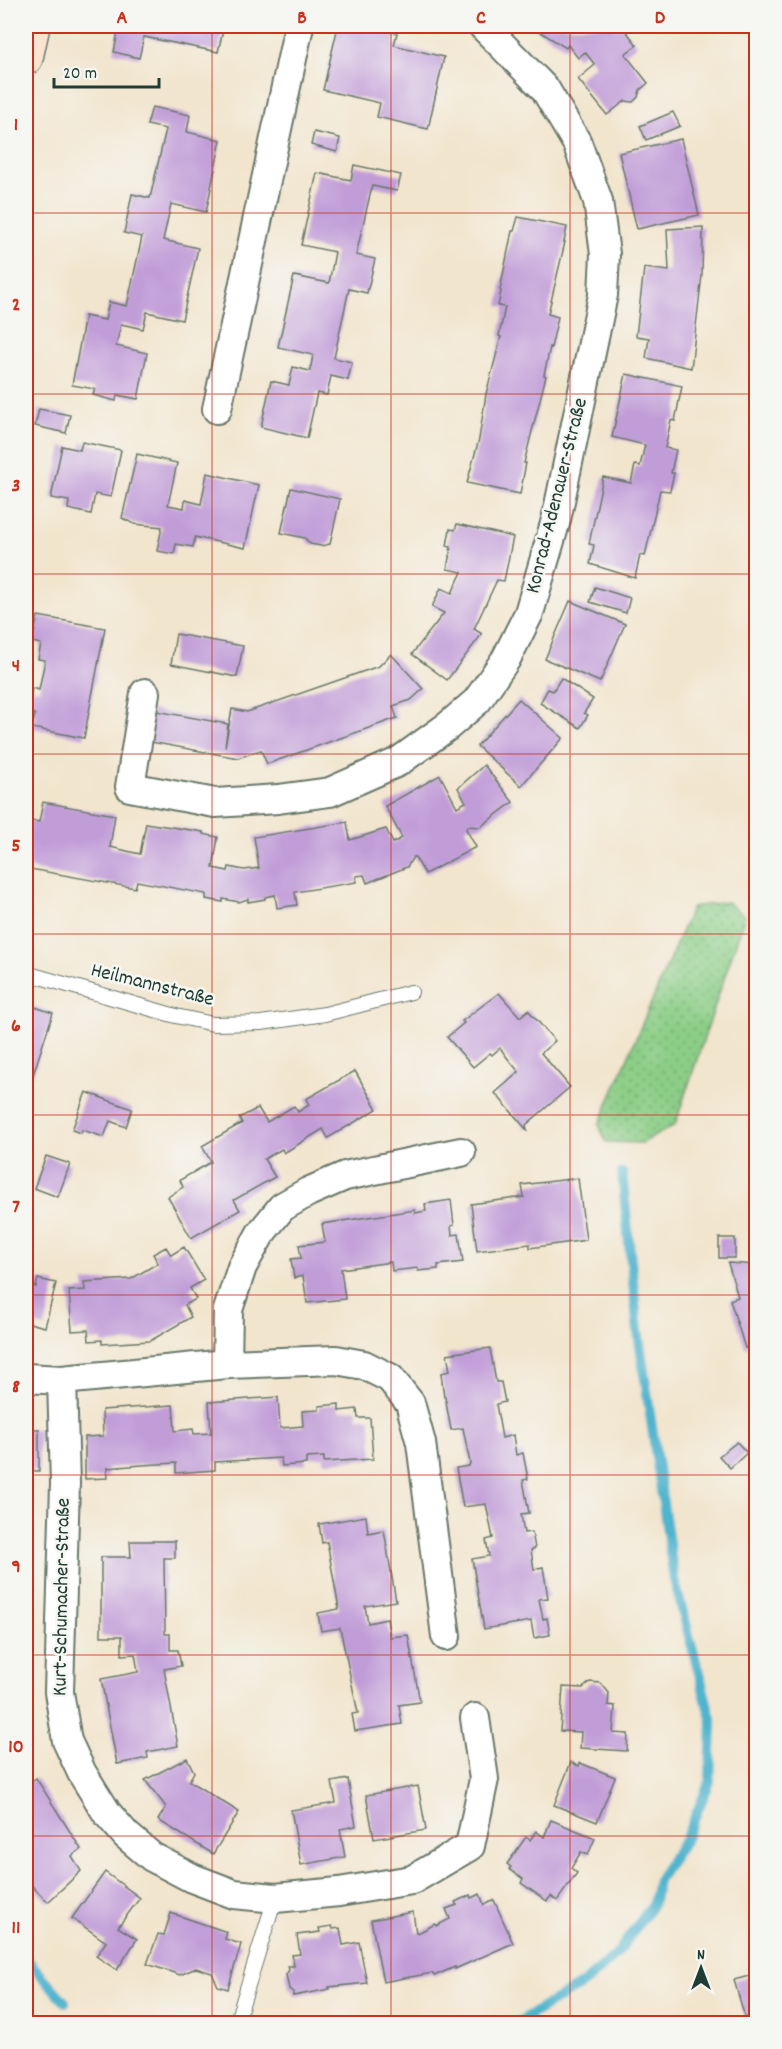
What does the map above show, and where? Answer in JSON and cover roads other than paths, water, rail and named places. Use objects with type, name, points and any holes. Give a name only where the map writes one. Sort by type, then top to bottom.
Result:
[{"type":"street","points":[[26,58],[33,26]]},
{"type":"street","points":[[217,409],[299,26]]},
{"type":"street","name":"Konrad-Adenauer-Straße","points":[[145,693],[130,787],[215,803],[278,799],[330,792],[398,762],[448,726],[477,701],[506,658],[529,613],[556,520],[603,295],[605,254],[598,201],[577,143],[545,89],[483,26]]},
{"type":"street","points":[[227,1364],[228,1310],[242,1267],[261,1233],[282,1207],[308,1192],[345,1176],[461,1152]]},
{"type":"street","points":[[26,1378],[62,1380],[227,1364],[336,1360],[364,1365],[390,1378],[410,1403],[422,1443],[446,1636]]},
{"type":"street","name":"Kurt-Schumacher-Straße","points":[[62,1380],[65,1484],[59,1692],[67,1741],[82,1773],[107,1813],[126,1835],[152,1857],[192,1878],[234,1894],[275,1898],[339,1893],[412,1880],[470,1846],[484,1779],[475,1718]]},
{"type":"lane","name":"Heilmannstraße","points":[[26,973],[176,1016],[213,1024],[261,1023],[325,1014],[411,992]]},
{"type":"lane","points":[[236,2024],[275,1898]]},
{"type":"waterway","points":[[515,2024],[584,1983],[616,1955],[653,1904],[658,1880],[686,1838],[710,1781],[712,1722],[674,1579],[638,1331],[622,1173]]},
{"type":"waterway","points":[[26,1958],[65,2002]]}]
